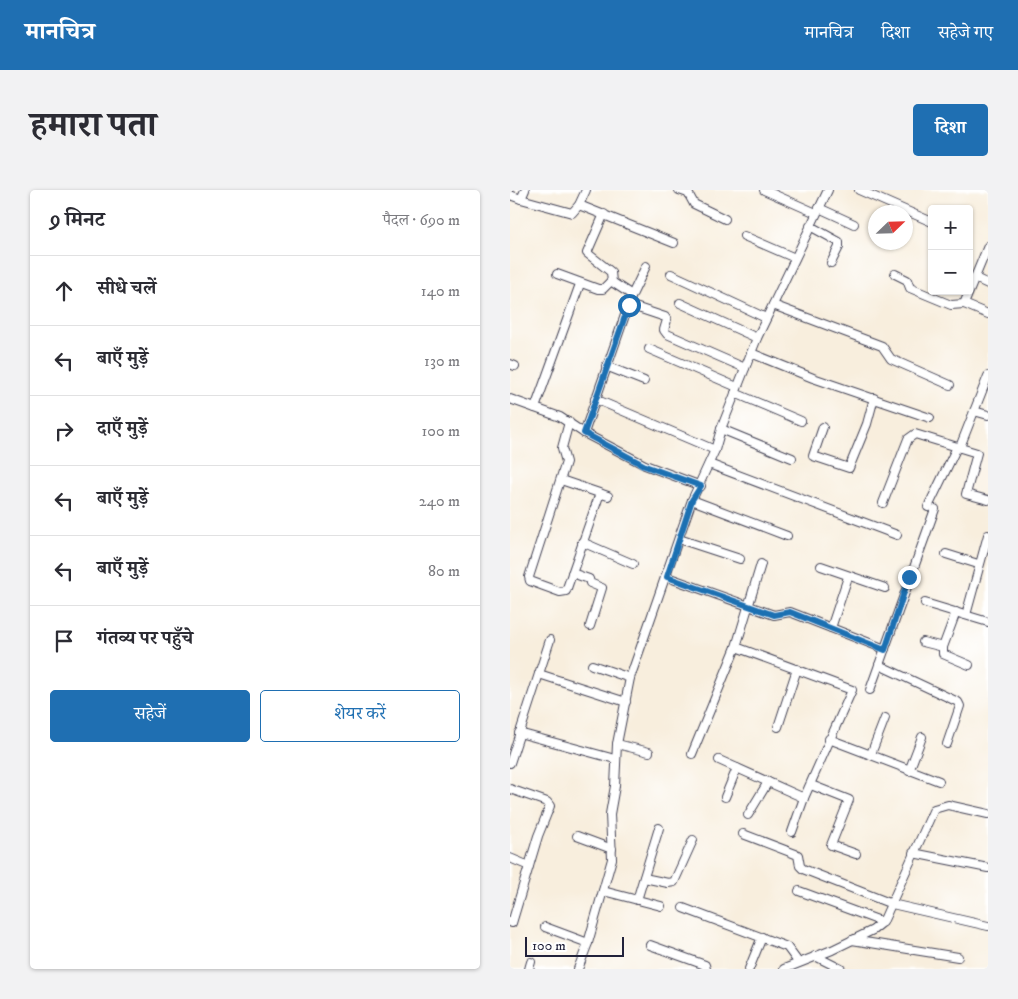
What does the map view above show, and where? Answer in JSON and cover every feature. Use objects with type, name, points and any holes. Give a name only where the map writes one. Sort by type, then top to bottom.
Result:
[{"type":"street","points":[[521,199],[525,190]]},
{"type":"street","points":[[510,195],[571,213],[579,205],[586,190]]},
{"type":"street","points":[[679,190],[688,193],[694,204],[725,218]]},
{"type":"street","points":[[764,190],[854,224]]},
{"type":"street","points":[[578,969],[588,943],[609,872],[612,849],[610,814],[615,786],[615,759],[630,678],[667,577],[692,500],[701,486],[716,450],[721,429],[757,338],[828,190]]},
{"type":"street","points":[[859,190],[928,220]]},
{"type":"street","points":[[579,205],[674,243]]},
{"type":"street","points":[[557,274],[600,290],[611,282],[611,272],[587,252],[604,214]]},
{"type":"street","points":[[810,226],[839,242],[831,263]]},
{"type":"street","points":[[744,236],[795,258]]},
{"type":"street","points":[[964,304],[988,246]]},
{"type":"street","points":[[584,433],[632,295],[646,266]]},
{"type":"street","points":[[671,274],[766,318]]},
{"type":"street","points":[[895,274],[907,280],[910,288],[951,305],[964,304],[988,314]]},
{"type":"street","points":[[975,278],[988,284]]},
{"type":"street","points":[[611,282],[632,295]]},
{"type":"street","points":[[535,408],[580,284]]},
{"type":"street","points":[[680,302],[757,338]]},
{"type":"street","points":[[629,305],[665,317],[667,320],[664,330],[667,334],[745,368]]},
{"type":"street","points":[[773,305],[882,346],[891,359],[950,385]]},
{"type":"street","points":[[649,349],[801,421]]},
{"type":"street","points":[[752,353],[813,378],[930,418]]},
{"type":"street","points":[[606,366],[644,381]]},
{"type":"street","points":[[870,690],[932,508],[988,376]]},
{"type":"street","points":[[823,427],[813,456],[849,468],[868,424],[874,398]]},
{"type":"street","points":[[510,399],[569,422],[584,433],[645,466],[701,486]]},
{"type":"street","points":[[595,399],[716,450]]},
{"type":"street","points":[[974,411],[988,415]]},
{"type":"street","points":[[569,422],[562,448],[566,462],[529,579],[564,592],[567,589],[600,493]]},
{"type":"street","points":[[721,429],[792,458]]},
{"type":"street","points":[[883,503],[908,439],[912,435],[918,434],[978,454],[966,494],[988,500]]},
{"type":"street","points":[[709,464],[897,535]]},
{"type":"street","points":[[561,480],[608,496]]},
{"type":"street","points":[[692,500],[787,536]]},
{"type":"street","points":[[966,615],[978,564],[988,535]]},
{"type":"street","points":[[679,540],[740,559]]},
{"type":"street","points":[[582,542],[633,564]]},
{"type":"street","points":[[946,554],[978,564]]},
{"type":"street","points":[[692,754],[736,647],[750,606],[761,564]]},
{"type":"street","points":[[821,566],[848,577],[885,588]]},
{"type":"street","points":[[572,573],[589,578],[590,583],[602,588],[590,626]]},
{"type":"street","points":[[667,577],[774,615],[790,612],[885,650]]},
{"type":"street","points":[[830,628],[848,577]]},
{"type":"street","points":[[925,602],[988,622]]},
{"type":"street","points":[[956,612],[943,647],[943,654],[969,665]]},
{"type":"street","points":[[510,762],[550,640]]},
{"type":"street","points":[[923,642],[943,647]]},
{"type":"street","points":[[736,647],[852,690],[804,798],[792,832]]},
{"type":"street","points":[[592,665],[630,678]]},
{"type":"street","points":[[879,665],[958,702],[960,706],[947,744]]},
{"type":"street","points":[[778,727],[798,670]]},
{"type":"street","points":[[539,674],[626,702]]},
{"type":"street","points":[[871,754],[885,718]]},
{"type":"street","points":[[519,733],[615,759]]},
{"type":"street","points":[[909,771],[922,737]]},
{"type":"street","points":[[829,739],[939,781]]},
{"type":"street","points":[[617,744],[649,752]]},
{"type":"street","points":[[719,760],[804,798]]},
{"type":"street","points":[[725,797],[737,768]]},
{"type":"street","points":[[748,815],[768,782]]},
{"type":"street","points":[[811,785],[849,800],[831,845],[856,854]]},
{"type":"street","points":[[510,789],[550,804],[511,923],[510,933]]},
{"type":"street","points":[[784,969],[852,940],[873,930],[883,922],[934,809],[948,805],[988,814]]},
{"type":"street","points":[[637,900],[659,828]]},
{"type":"street","points":[[743,834],[798,855],[800,866],[803,869],[892,904],[988,926]]},
{"type":"street","points":[[577,836],[612,849]]},
{"type":"street","points":[[644,878],[668,883],[674,882],[693,840]]},
{"type":"street","points":[[913,853],[988,868]]},
{"type":"street","points":[[510,858],[529,866]]},
{"type":"street","points":[[603,891],[660,906]]},
{"type":"street","points":[[799,891],[883,922]]},
{"type":"street","points":[[682,908],[787,947],[798,962]]},
{"type":"street","points":[[545,927],[588,943]]},
{"type":"street","points":[[750,969],[762,937]]},
{"type":"street","points":[[852,940],[958,956]]},
{"type":"street","points":[[650,945],[687,957],[705,965],[706,969]]},
{"type":"street","points":[[815,956],[831,968],[841,969]]},
{"type":"route","points":[[629,305],[584,433],[645,466],[701,486],[692,500],[667,577],[774,615],[790,612],[885,650],[909,577]]}]
